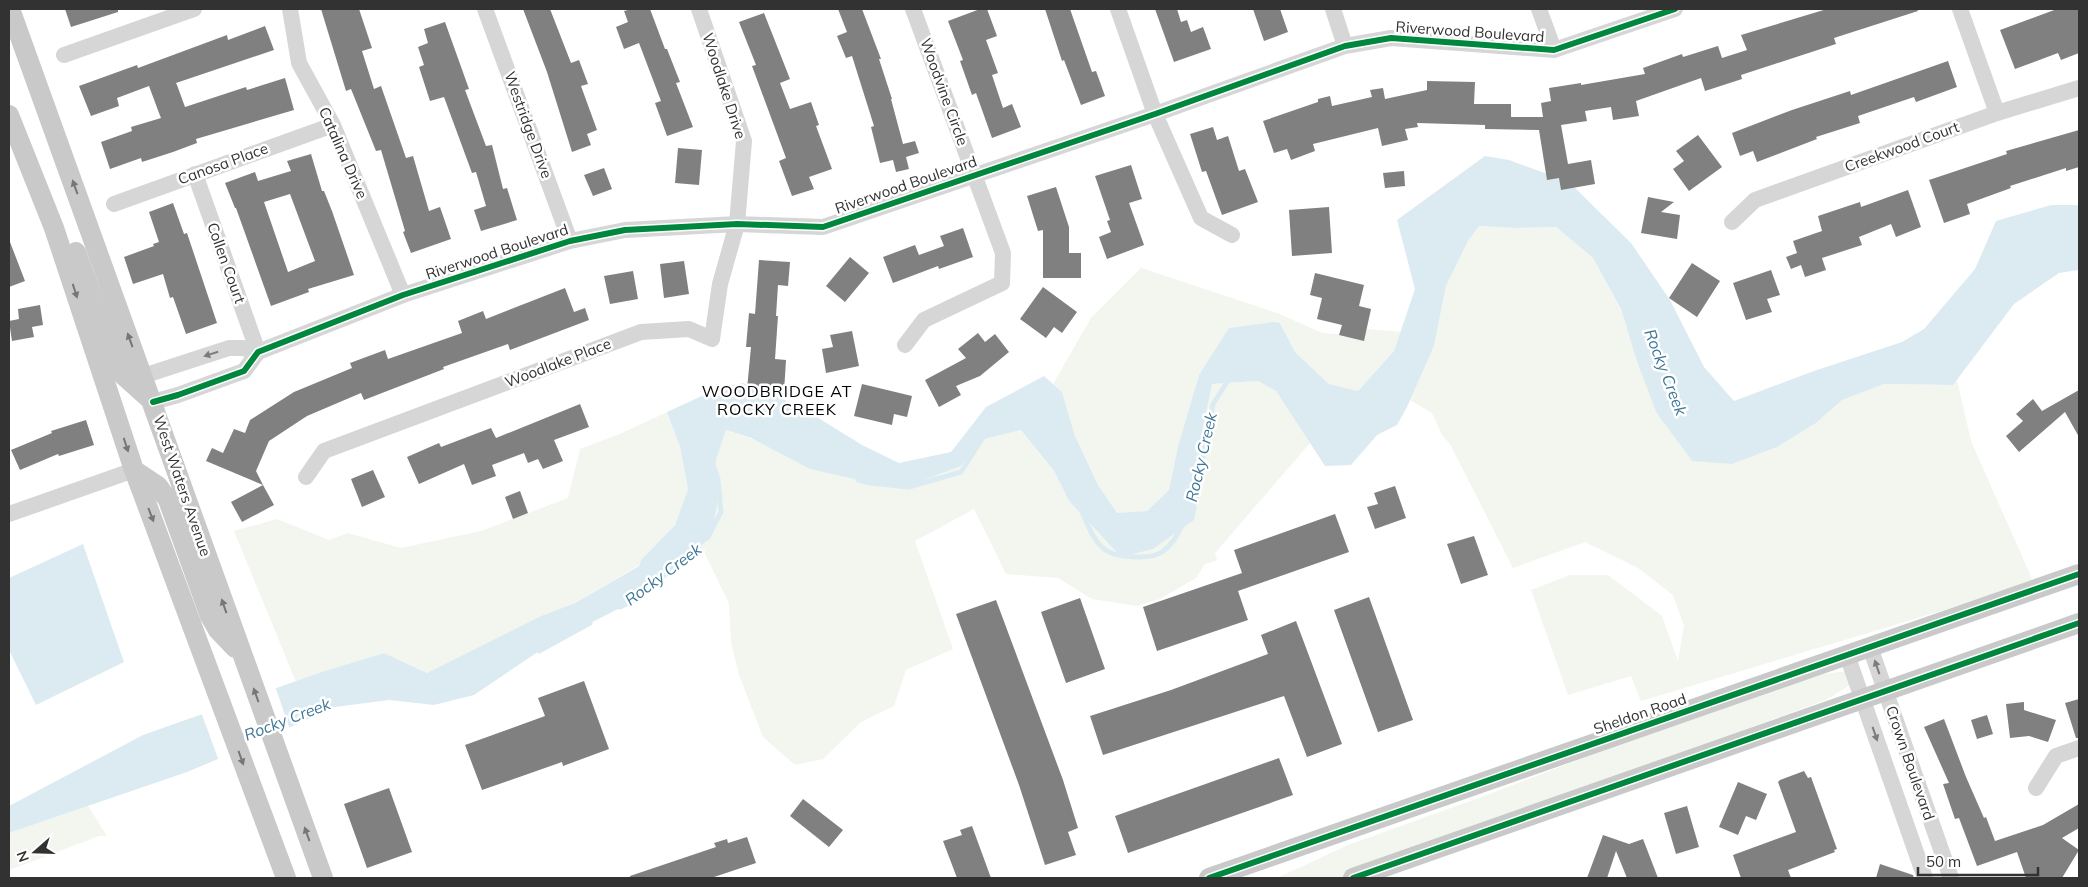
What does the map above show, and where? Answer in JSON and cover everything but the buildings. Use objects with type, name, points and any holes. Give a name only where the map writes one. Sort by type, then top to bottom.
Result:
[{"type":"main road","name":"West Waters Avenue","points":[[10,9],[153,402],[243,660],[324,878]]},
{"type":"main road","points":[[9,114],[54,228],[134,470],[286,878]]},
{"type":"main road","points":[[54,228],[66,237],[74,247],[119,370],[153,402]]},
{"type":"main road","points":[[134,470],[158,486],[168,500],[210,616],[243,660]]},
{"type":"main road","name":"Sheldon Road","points":[[1209,878],[2079,574]]},
{"type":"main road","points":[[1353,878],[2079,623]]},
{"type":"street","points":[[64,55],[194,9]]},
{"type":"street","name":"Catalina Drive","points":[[290,9],[299,63],[333,125],[403,296]]},
{"type":"street","name":"Westridge Drive","points":[[486,9],[570,241]]},
{"type":"street","name":"Woodlake Drive","points":[[698,9],[744,142],[737,224]]},
{"type":"street","name":"Woodvine Circle","points":[[905,345],[924,320],[1002,283],[1003,253],[914,9]]},
{"type":"street","points":[[1118,9],[1155,114],[1201,218],[1232,235]]},
{"type":"street","points":[[1333,9],[1345,46]]},
{"type":"street","points":[[1539,9],[1554,50]]},
{"type":"street","name":"Riverwood Boulevard","points":[[153,402],[178,395],[244,370],[258,352],[403,296],[570,241],[625,230],[737,224],[823,227],[1155,114],[1345,46],[1391,38],[1554,50],[1675,9]]},
{"type":"street","points":[[1960,9],[1997,113]]},
{"type":"street","name":"Creekwood Court","points":[[1732,222],[1755,200],[1997,113],[2079,88]]},
{"type":"street","name":"Canosa Place","points":[[114,204],[333,125]]},
{"type":"street","name":"Collen Court","points":[[195,174],[258,352]]},
{"type":"street","name":"Woodlake Place","points":[[306,477],[324,452],[641,332],[689,329],[712,339],[720,284],[737,224]]},
{"type":"street","points":[[143,376],[229,348],[243,348],[258,352]]},
{"type":"street","points":[[9,514],[134,470]]},
{"type":"street","name":"Crown Boulevard","points":[[1870,647],[1951,878]]},
{"type":"street","name":"Crown Boulevard","points":[[1847,655],[1925,878]]},
{"type":"street","points":[[2036,788],[2056,756],[2079,748]]},
{"type":"shaded area","points":[[1479,226],[1517,228],[1556,227],[1593,258],[1621,309],[1637,362],[1656,412],[1732,464],[1777,447],[1816,423],[1842,400],[1884,384],[1953,385],[1957,380],[1971,441],[2033,581],[1991,596],[1641,701],[1631,676],[1568,695],[1531,590],[1570,575],[1608,575],[1662,616],[1678,661],[1684,626],[1673,595],[1638,568],[1585,542],[1513,568],[1450,444],[1442,435],[1432,413],[1410,400],[1434,346],[1446,286],[1468,241]]},
{"type":"shaded area","points":[[1141,268],[1280,314],[1322,333],[1353,335],[1368,329],[1401,332],[1394,351],[1358,391],[1329,384],[1295,352],[1280,323],[1199,375],[1178,446],[1169,490],[1147,511],[1117,514],[1098,485],[1075,436],[1062,392],[1053,384],[1091,318]]},
{"type":"shaded area","points":[[1258,381],[1276,391],[1310,443],[1215,553],[1217,560],[1205,564],[1196,578],[1160,599],[1136,606],[1092,599],[1058,578],[1006,574],[974,509],[915,541],[953,649],[906,670],[894,706],[861,722],[823,759],[795,765],[763,737],[739,675],[731,642],[729,603],[701,546],[711,538],[718,500],[716,460],[726,430],[877,484],[911,485],[961,466],[981,440],[1021,430],[1054,471],[1069,501],[1121,557],[1203,477],[1201,437],[1211,384]]},
{"type":"shaded area","points":[[667,412],[680,447],[688,489],[675,525],[641,560],[639,565],[575,603],[541,616],[427,673],[384,653],[296,682],[234,531],[277,519],[329,540],[348,533],[401,548],[481,531],[568,498],[580,449],[622,433]]},
{"type":"shaded area","points":[[1847,671],[1856,681],[1828,699],[1460,836],[1341,878],[1277,878],[1348,845],[1487,795],[1641,736],[1809,676]]},
{"type":"shaded area","points":[[88,806],[107,836],[99,836],[9,870],[9,833]]},
{"type":"water","points":[[1485,156],[1509,160],[1569,182],[1631,243],[1670,300],[1704,367],[1734,401],[1814,371],[1902,342],[1924,329],[1975,269],[1996,221],[2051,205],[2079,205],[2079,270],[2059,273],[2014,304],[1953,385],[1884,384],[1842,400],[1816,423],[1777,447],[1732,464],[1692,461],[1656,412],[1637,362],[1621,309],[1593,258],[1556,227],[1517,228],[1479,226],[1468,241],[1446,286],[1434,346],[1397,425],[1377,435],[1351,465],[1325,466],[1276,391],[1258,381],[1212,384],[1201,437],[1203,477],[1194,520],[1153,549],[1121,557],[1069,501],[1054,471],[1021,430],[981,440],[961,466],[911,485],[877,484],[810,469],[751,438],[726,430],[716,460],[718,500],[711,538],[620,608],[551,643],[474,695],[434,705],[389,700],[335,707],[279,732],[265,692],[384,653],[427,673],[541,616],[575,603],[639,566],[641,560],[675,525],[688,489],[680,447],[667,412],[719,388],[743,383],[799,406],[862,445],[899,463],[951,452],[986,407],[1044,376],[1062,392],[1075,436],[1098,485],[1117,513],[1147,511],[1169,490],[1178,446],[1199,375],[1229,328],[1274,322],[1280,323],[1295,352],[1329,384],[1358,391],[1394,351],[1415,289],[1397,220]]},
{"type":"water","points":[[83,544],[124,662],[36,705],[9,650],[9,578]]},
{"type":"water","points":[[214,710],[230,754],[187,772],[9,833],[9,806],[143,735]]},
{"type":"pier","points":[[275,686],[290,730],[280,734],[264,690]]},
{"type":"pier","points":[[214,708],[231,756],[219,761],[201,712]]},
{"type":"waterway","name":"Rocky Creek","points":[[1201,467],[1213,404],[1229,379]]},
{"type":"waterway","name":"Rocky Creek","points":[[858,480],[909,487],[961,472],[984,436]]},
{"type":"waterway","name":"Rocky Creek","points":[[710,533],[721,512],[718,479],[715,470]]},
{"type":"waterway","name":"Rocky Creek","points":[[1082,512],[1099,544],[1108,551],[1123,556],[1141,557],[1156,555],[1162,552],[1174,540],[1182,525]]},
{"type":"waterway","name":"Rocky Creek","points":[[620,607],[634,600],[699,547]]},
{"type":"waterway","name":"Rocky Creek","points":[[539,651],[590,623]]},
{"type":"waterway","name":"Rocky Creek","points":[[238,737],[263,727]]},
{"type":"cycle path","points":[[153,402],[244,371],[258,352],[403,295],[570,241],[625,230],[737,224],[823,227],[1155,114],[1345,46],[1391,38],[1554,50],[1675,9]]},
{"type":"cycle path","points":[[1209,878],[2079,574]]},
{"type":"cycle path","points":[[1353,878],[2079,623]]},
{"type":"district","name":"WOODBRIDGE AT ROCKY CREEK","points":[[777,400]]}]
